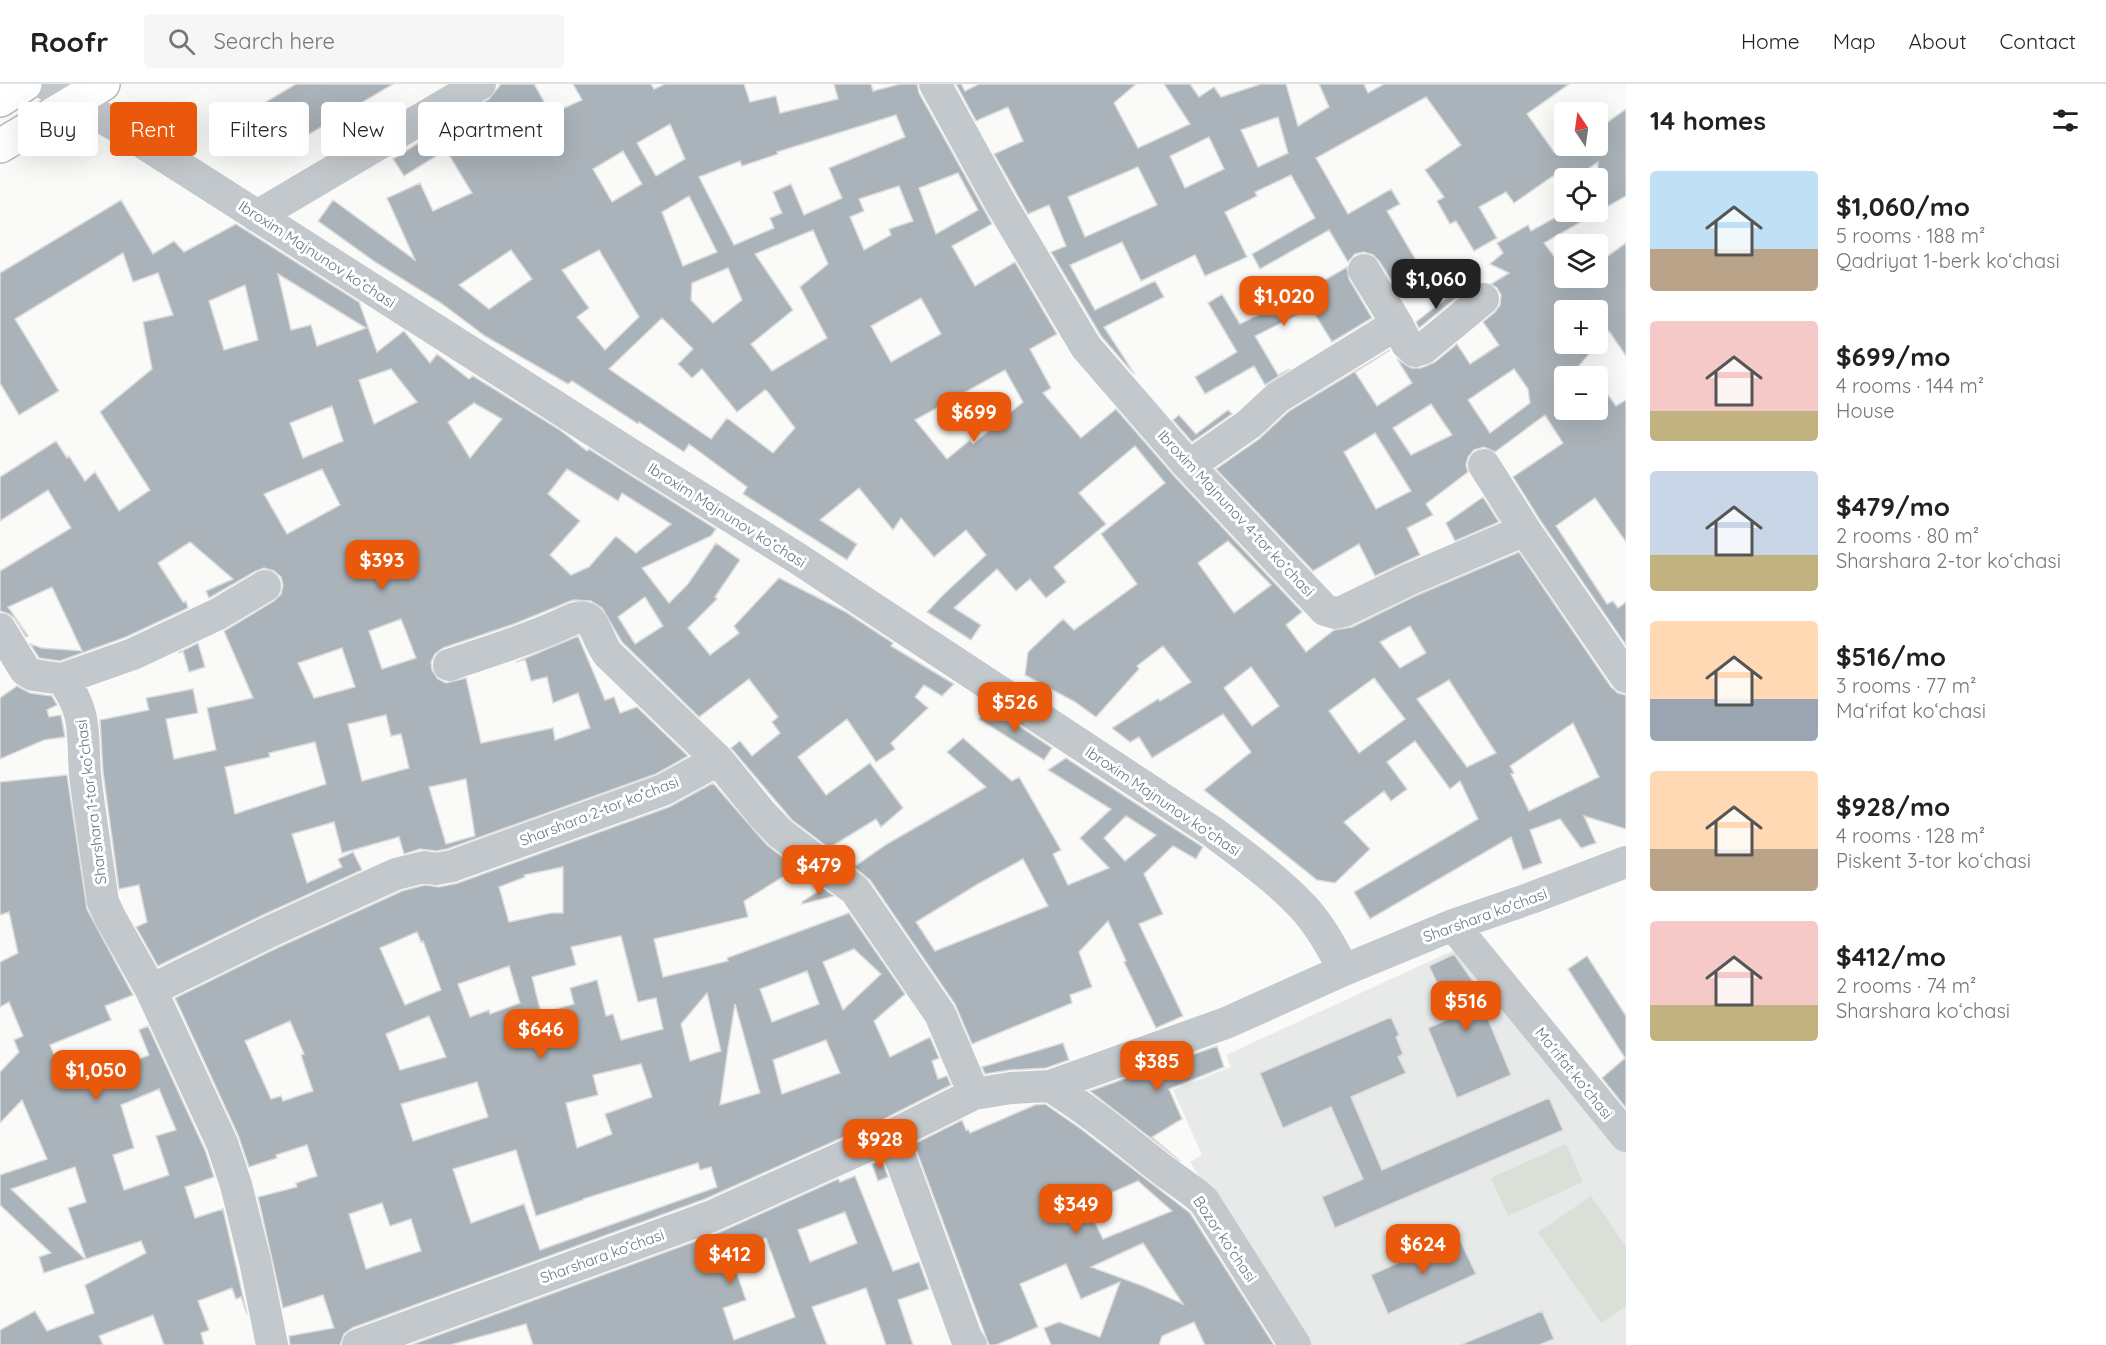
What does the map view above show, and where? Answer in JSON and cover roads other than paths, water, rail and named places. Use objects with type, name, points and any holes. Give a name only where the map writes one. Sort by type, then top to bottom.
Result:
[{"type":"main road","points":[[0,100],[25,84]]},
{"type":"main road","points":[[0,146],[102,84]]},
{"type":"street","name":"Ibroxim Majnunov koʻchasi","points":[[46,84],[797,558],[1213,832],[1257,866],[1303,907],[1321,929],[1344,970]]},
{"type":"street","points":[[257,216],[480,84]]},
{"type":"street","name":"Ibroxim Majnunov 4-tor koʻchasi","points":[[935,84],[1000,202],[1086,347],[1189,466],[1325,610],[1335,613],[1344,611],[1408,580],[1525,530]]},
{"type":"street","points":[[1364,270],[1411,349],[1419,350],[1483,299]]},
{"type":"street","points":[[1189,466],[1249,424],[1278,397],[1397,324]]},
{"type":"street","points":[[1484,465],[1525,530],[1626,677]]},
{"type":"street","points":[[0,629],[25,670],[33,675],[62,679],[133,654],[218,614],[265,586]]},
{"type":"street","points":[[449,665],[536,636],[575,618],[587,618],[591,621],[602,647],[608,654],[718,760],[780,833],[855,890],[909,972],[940,1014],[974,1094]]},
{"type":"street","name":"Sharshara 1-tor koʻchasi","points":[[62,679],[74,695],[84,731],[85,773],[103,902],[151,990],[222,1143],[236,1185],[255,1261],[272,1345]]},
{"type":"street","name":"Sharshara 2-tor koʻchasi","points":[[151,990],[271,931],[396,874],[424,867],[436,869],[463,862],[663,790],[718,760]]},
{"type":"street","name":"Sharshara ko'chasi","points":[[1344,970],[1453,925],[1626,862]]},
{"type":"street","name":"Maʻrifat koʻchasi","points":[[1453,925],[1626,1136]]},
{"type":"street","name":"Sharshara koʻchasi","points":[[358,1345],[712,1216],[892,1135],[974,1094],[1011,1088],[1050,1086],[1226,1023],[1344,970]]},
{"type":"street","name":"Bozor koʻchasi","points":[[1050,1086],[1080,1105],[1204,1201],[1295,1345]]},
{"type":"street","points":[[892,1135],[966,1337],[971,1345]]}]
